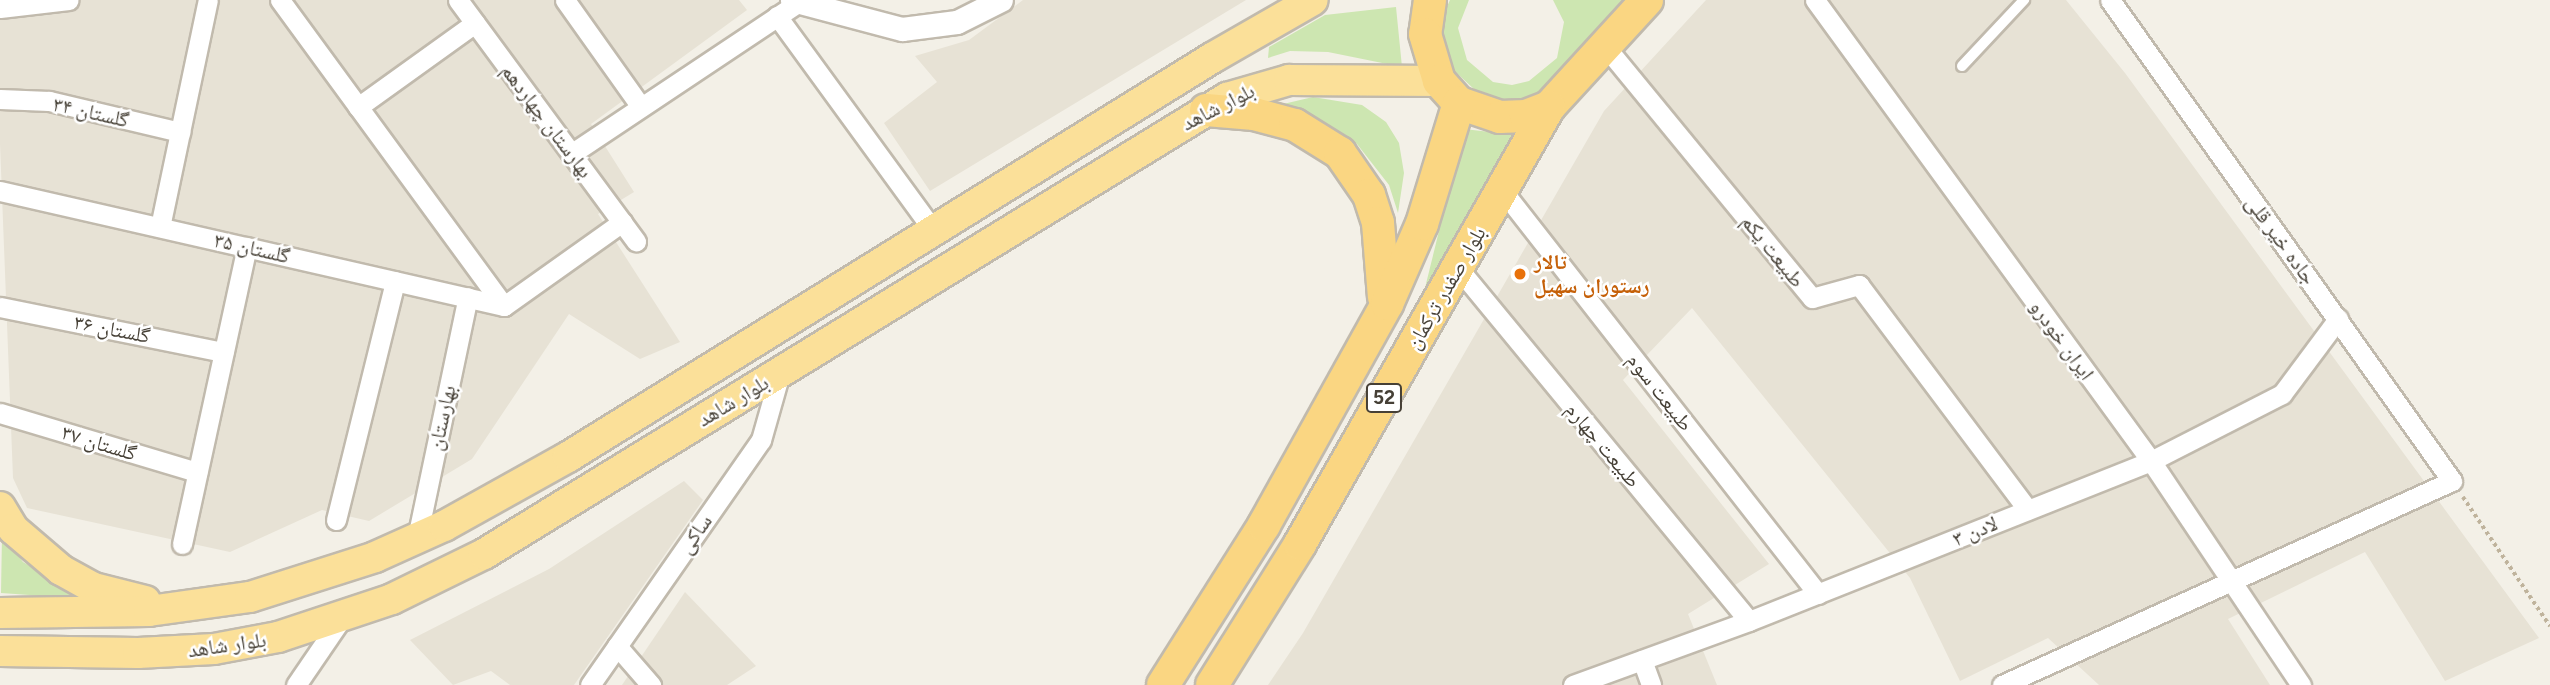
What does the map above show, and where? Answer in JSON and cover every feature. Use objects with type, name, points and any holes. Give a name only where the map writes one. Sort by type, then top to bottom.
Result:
[{"type":"highway","points":[[1430,0],[1425,34],[1449,92],[1500,117],[1526,117],[1549,107]]},
{"type":"highway","name":"52","points":[[1549,107],[1647,0]]},
{"type":"highway","name":"بلوار صفدر ترکمان","points":[[1163,685],[1264,525],[1385,307],[1422,224],[1449,92]]},
{"type":"highway","name":"بلوار صفدر ترکمان","points":[[1212,685],[1307,532],[1549,107]]},
{"type":"highway","points":[[1206,110],[1254,114],[1296,125],[1322,138],[1351,166],[1378,223],[1385,307]]},
{"type":"main road","name":"بلوار شاهد","points":[[0,613],[103,613],[215,604],[320,577],[417,538],[568,457],[1313,0]]},
{"type":"main road","name":"بلوار شاهد","points":[[0,651],[138,653],[214,649],[341,619],[484,554],[1206,110],[1258,86],[1289,80],[1449,92]]},
{"type":"main road","points":[[0,507],[13,529],[35,549],[94,589],[131,599],[215,604]]},
{"type":"street","points":[[0,8],[69,0]]},
{"type":"street","points":[[160,227],[208,0]]},
{"type":"street","points":[[280,0],[504,306],[622,222]]},
{"type":"street","name":"بهارستان چهاردهم","points":[[458,0],[636,241]]},
{"type":"street","points":[[565,0],[641,107]]},
{"type":"street","points":[[571,154],[789,6],[880,25],[920,29],[970,18],[1001,0]]},
{"type":"street","name":"ایران خودرو","points":[[1815,0],[2151,461],[2301,685]]},
{"type":"street","name":"جاده خیر قلی","points":[[2110,0],[2452,481]]},
{"type":"street","points":[[789,6],[934,231]]},
{"type":"street","points":[[358,107],[475,23]]},
{"type":"street","name":"طبیعت یکم","points":[[1605,46],[1812,298],[1859,285],[2028,510]]},
{"type":"street","name":"گلستان ۳۴","points":[[0,99],[49,101],[180,132]]},
{"type":"street","name":"طبیعت سوم","points":[[1502,190],[1818,594]]},
{"type":"street","name":"گلستان ۳۵","points":[[0,191],[504,306]]},
{"type":"street","points":[[182,544],[247,247]]},
{"type":"street","name":"طبیعت چهارم","points":[[1458,268],[1749,621]]},
{"type":"street","points":[[335,520],[395,281]]},
{"type":"street","name":"بهارستان","points":[[417,538],[468,298]]},
{"type":"street","name":"گلستان ۳۶","points":[[0,307],[224,352]]},
{"type":"street","name":"لادن ۳","points":[[1573,685],[1749,621],[2151,461],[2282,394],[2338,319]]},
{"type":"street","name":"ساکی","points":[[590,685],[761,440],[780,373]]},
{"type":"street","name":"گلستان ۳۷","points":[[0,413],[197,472]]},
{"type":"street","points":[[2002,685],[2230,579],[2452,481]]},
{"type":"street","points":[[296,685],[341,619]]},
{"type":"street","points":[[617,646],[651,685]]},
{"type":"street","points":[[1643,660],[1651,685]]},
{"type":"lane","points":[[1962,65],[2024,0]]},
{"type":"path","points":[[2452,481],[2550,626]]},
{"type":"shaded area","points":[[0,0],[739,0],[747,10],[591,124],[634,192],[598,214],[680,342],[640,359],[569,314],[472,459],[369,521],[322,510],[230,552],[27,508],[13,478],[0,144]]},
{"type":"shaded area","points":[[1023,0],[1246,0],[930,191],[884,123],[937,82],[915,56],[969,40]]},
{"type":"shaded area","points":[[1706,0],[2066,0],[2125,73],[2539,638],[2445,681],[2365,552],[2228,619],[2270,685],[2099,685],[2048,638],[1960,681],[1910,578],[1692,308],[1623,380],[1769,564],[1688,614],[1717,685],[1268,685],[1303,633],[1604,111]]},
{"type":"shaded area","points":[[684,481],[703,500],[574,685],[510,685],[491,671],[453,685],[410,640],[549,569]]},
{"type":"shaded area","points":[[685,592],[756,666],[727,685],[622,685]]},
{"type":"green space","points":[[1450,0],[1469,0],[1458,28],[1467,60],[1493,82],[1512,85],[1529,81],[1557,58],[1564,22],[1553,0],[1626,0],[1545,92],[1506,105],[1475,90],[1447,64],[1440,22]]},
{"type":"green space","points":[[1396,7],[1402,67],[1328,52],[1290,51],[1268,58],[1269,47],[1325,15]]},
{"type":"green space","points":[[1313,97],[1362,105],[1386,122],[1399,143],[1404,173],[1398,213],[1389,185],[1357,144],[1279,105]]},
{"type":"green space","points":[[1464,129],[1516,135],[1425,288]]},
{"type":"green space","points":[[2,534],[23,562],[86,599],[1,593]]},
{"type":"place","name":"تالار رستوران سهیل","points":[[1520,274]]}]
